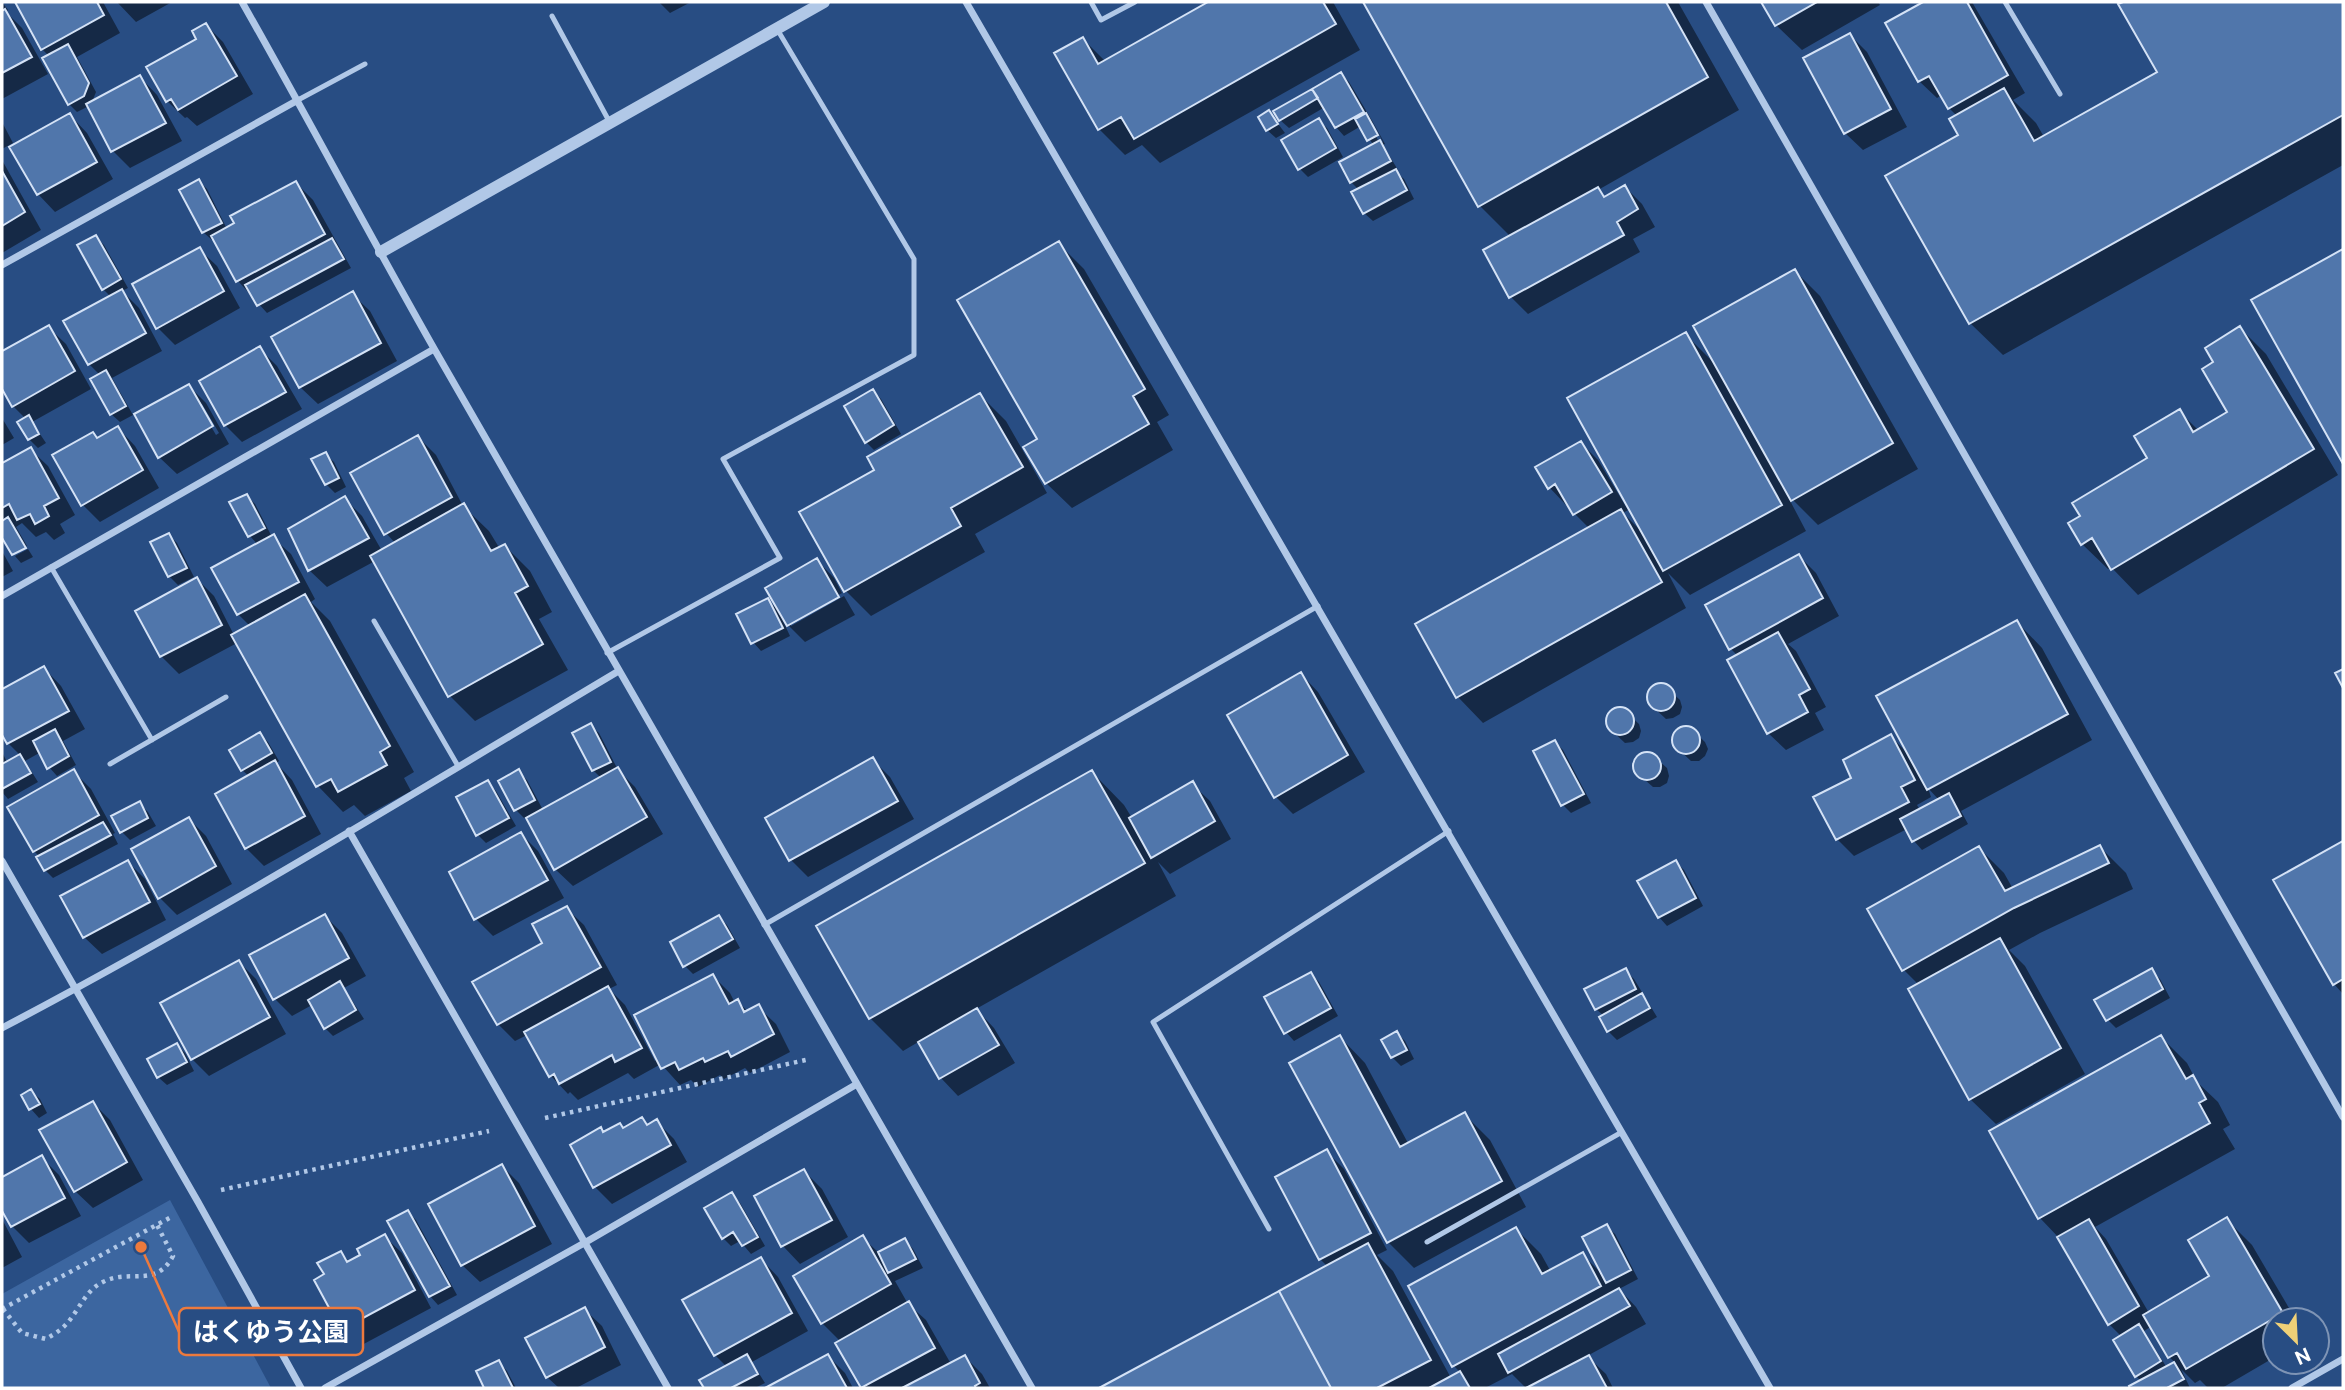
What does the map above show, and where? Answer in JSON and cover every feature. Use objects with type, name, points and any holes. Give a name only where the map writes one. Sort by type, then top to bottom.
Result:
[{"type":"street","points":[[242,2],[617,672],[1032,1388]]},
{"type":"street","points":[[381,253],[824,2]]},
{"type":"street","points":[[966,2],[1770,1388]]},
{"type":"street","points":[[1706,2],[2343,1117]]},
{"type":"street","points":[[2,265],[298,100]]},
{"type":"street","points":[[2,596],[434,349]]},
{"type":"street","points":[[2,1028],[77,989],[617,672]]},
{"type":"street","points":[[349,831],[668,1388]]},
{"type":"street","points":[[2,861],[198,1202],[301,1388]]},
{"type":"street","points":[[325,1388],[586,1242],[857,1084]]},
{"type":"street","points":[[2292,1388],[2343,1359]]},
{"type":"lane","points":[[1091,2],[1101,20],[1135,2]]},
{"type":"lane","points":[[2005,2],[2060,94]]},
{"type":"lane","points":[[552,16],[610,124]]},
{"type":"lane","points":[[607,653],[780,558],[723,458],[914,355],[914,259],[777,29]]},
{"type":"lane","points":[[298,100],[365,64]]},
{"type":"lane","points":[[51,567],[152,740]]},
{"type":"lane","points":[[764,925],[1318,606]]},
{"type":"lane","points":[[374,621],[458,766]]},
{"type":"lane","points":[[110,765],[226,697]]},
{"type":"lane","points":[[1269,1228],[1153,1023],[1449,831]]},
{"type":"lane","points":[[1427,1242],[1622,1132]]},
{"type":"path","points":[[157,1225],[173,1256],[167,1268],[153,1275],[107,1279],[93,1287],[62,1329],[46,1339],[22,1333],[2,1309],[226,1187],[838,1052]]},
{"type":"shaded area","points":[[170,1200],[271,1388],[2,1388],[2,1294]]},
{"type":"building","points":[[15,2],[97,2],[104,15],[41,50]]},
{"type":"building","points":[[1208,2],[1323,2],[1336,24],[1134,139],[1121,117],[1098,130],[1054,53],[1083,37],[1098,64]]},
{"type":"building","points":[[1363,2],[1666,2],[1708,77],[1478,207]]},
{"type":"building","points":[[1761,2],[1817,2],[1775,26]]},
{"type":"building","points":[[1923,2],[1967,2],[2008,75],[1948,109],[1929,76],[1918,82],[1885,23]]},
{"type":"building","points":[[2343,2],[2343,115],[1969,324],[1885,176],[1958,135],[1949,119],[2004,88],[2034,141],[2157,72],[2118,4]]},
{"type":"building","points":[[5,9],[32,57],[2,73],[2,11]]},
{"type":"building","points":[[206,23],[237,76],[178,110],[171,99],[166,102],[146,67],[196,39],[192,31]]},
{"type":"building","points":[[1850,33],[1891,109],[1844,134],[1803,58]]},
{"type":"building","points":[[68,44],[89,83],[84,96],[68,105],[42,58]]},
{"type":"building","points":[[1341,72],[1364,112],[1335,128],[1312,89]]},
{"type":"building","points":[[140,75],[166,123],[111,152],[86,104]]},
{"type":"building","points":[[1312,89],[1318,98],[1279,121],[1273,111]]},
{"type":"building","points":[[1269,110],[1278,124],[1266,131],[1258,117]]},
{"type":"building","points":[[70,113],[97,162],[37,195],[9,147]]},
{"type":"building","points":[[1366,113],[1378,135],[1367,141],[1355,119]]},
{"type":"building","points":[[1319,118],[1336,148],[1298,170],[1281,140]]},
{"type":"building","points":[[1380,140],[1391,161],[1350,183],[1339,162]]},
{"type":"building","points":[[1396,169],[1407,190],[1363,214],[1351,192]]},
{"type":"building","points":[[2,171],[25,212],[2,226]]},
{"type":"building","points":[[199,179],[222,223],[202,233],[179,190]]},
{"type":"building","points":[[296,181],[325,234],[236,282],[211,236],[234,223],[230,216]]},
{"type":"building","points":[[1625,185],[1638,209],[1617,222],[1624,235],[1509,298],[1483,250],[1598,187],[1604,197]]},
{"type":"building","points":[[96,235],[121,279],[102,290],[77,245]]},
{"type":"building","points":[[332,238],[344,259],[257,306],[245,285]]},
{"type":"building","points":[[1059,241],[1145,389],[1133,396],[1149,424],[1045,484],[1023,447],[1037,439],[957,300]]},
{"type":"building","points":[[200,247],[224,291],[156,329],[132,284]]},
{"type":"building","points":[[2343,249],[2343,464],[2251,300]]},
{"type":"building","points":[[1795,269],[1893,443],[1791,501],[1693,326]]},
{"type":"building","points":[[122,289],[146,333],[88,365],[63,321]]},
{"type":"building","points":[[353,291],[381,343],[299,388],[271,337]]},
{"type":"building","points":[[49,325],[75,371],[12,407],[2,389],[2,351]]},
{"type":"building","points":[[2240,326],[2314,449],[2111,570],[2092,538],[2081,545],[2068,523],[2080,516],[2072,503],[2147,458],[2134,436],[2180,409],[2193,432],[2227,412],[2202,369],[2213,362],[2205,348]]},
{"type":"building","points":[[1686,332],[1782,505],[1663,571],[1567,398]]},
{"type":"building","points":[[260,346],[286,392],[224,426],[199,381]]},
{"type":"building","points":[[106,370],[126,406],[110,415],[90,379]]},
{"type":"building","points":[[189,384],[213,426],[158,458],[134,414]]},
{"type":"building","points":[[873,389],[894,425],[865,443],[844,406]]},
{"type":"building","points":[[980,393],[1023,467],[951,508],[961,526],[844,592],[799,512],[874,470],[867,457]]},
{"type":"building","points":[[29,415],[39,434],[28,440],[17,422]]},
{"type":"building","points":[[118,426],[143,470],[81,506],[52,455],[93,432],[97,438]]},
{"type":"building","points":[[418,435],[452,497],[384,535],[350,473]]},
{"type":"building","points":[[1581,441],[1612,492],[1573,515],[1555,484],[1548,489],[1535,467]]},
{"type":"building","points":[[31,447],[59,498],[44,506],[49,516],[35,524],[30,514],[17,520],[9,504],[2,508],[2,463]]},
{"type":"building","points":[[326,452],[339,478],[325,485],[311,459]]},
{"type":"building","points":[[247,494],[265,528],[248,537],[229,502]]},
{"type":"building","points":[[345,496],[369,538],[308,571],[288,529]]},
{"type":"building","points":[[464,503],[491,551],[505,544],[528,586],[515,593],[543,644],[448,697],[370,556]]},
{"type":"building","points":[[1621,509],[1662,582],[1456,698],[1415,624]]},
{"type":"building","points":[[8,517],[26,548],[12,555],[2,538],[2,521]]},
{"type":"building","points":[[169,533],[187,568],[168,577],[150,542]]},
{"type":"building","points":[[274,534],[299,582],[237,615],[211,568]]},
{"type":"building","points":[[1799,554],[1823,598],[1729,650],[1705,605]]},
{"type":"building","points":[[817,558],[839,597],[787,626],[765,588]]},
{"type":"building","points":[[197,577],[222,625],[160,657],[135,611]]},
{"type":"building","points":[[305,594],[390,746],[380,752],[387,765],[338,792],[331,779],[316,787],[231,635]]},
{"type":"building","points":[[768,598],[783,628],[751,644],[736,614]]},
{"type":"building","points":[[2017,620],[2068,714],[1927,790],[1876,696]]},
{"type":"building","points":[[1778,632],[1810,689],[1799,695],[1808,712],[1767,734],[1727,660]]},
{"type":"building","points":[[44,666],[69,711],[7,744],[2,735],[2,689]]},
{"type":"building","points":[[2343,669],[2343,688],[2335,673]]},
{"type":"building","points":[[1301,672],[1348,755],[1274,798],[1227,715]]},
{"type":"building","points":[[1661,683],[1671,687],[1675,697],[1671,707],[1661,711],[1651,707],[1647,697],[1651,687]]},
{"type":"building","points":[[1620,707],[1630,711],[1634,721],[1630,731],[1620,735],[1610,731],[1606,721],[1610,711]]},
{"type":"building","points":[[591,723],[611,762],[592,771],[572,733]]},
{"type":"building","points":[[1686,726],[1696,730],[1700,740],[1696,750],[1686,754],[1676,750],[1672,740],[1676,730]]},
{"type":"building","points":[[55,729],[69,756],[47,769],[33,741]]},
{"type":"building","points":[[260,732],[272,753],[241,771],[229,750]]},
{"type":"building","points":[[1891,734],[1915,780],[1901,787],[1909,802],[1836,840],[1813,797],[1851,778],[1843,760]]},
{"type":"building","points":[[1555,740],[1584,794],[1561,806],[1533,751]]},
{"type":"building","points":[[1647,752],[1657,756],[1661,766],[1657,776],[1647,780],[1637,776],[1633,766],[1637,756]]},
{"type":"building","points":[[20,754],[31,773],[2,789],[2,764]]},
{"type":"building","points":[[873,757],[898,801],[789,861],[765,818]]},
{"type":"building","points":[[275,760],[305,816],[245,849],[215,794]]},
{"type":"building","points":[[618,767],[647,817],[554,870],[526,818]]},
{"type":"building","points":[[74,769],[99,815],[33,852],[7,807]]},
{"type":"building","points":[[519,769],[535,800],[514,811],[498,781]]},
{"type":"building","points":[[1092,770],[1145,863],[869,1019],[816,926]]},
{"type":"building","points":[[488,780],[509,818],[476,836],[456,797]]},
{"type":"building","points":[[1193,781],[1215,821],[1151,858],[1129,818]]},
{"type":"building","points":[[1949,793],[1961,816],[1912,842],[1900,819]]},
{"type":"building","points":[[140,801],[148,818],[120,833],[111,816]]},
{"type":"building","points":[[189,817],[216,866],[158,899],[131,849]]},
{"type":"building","points":[[103,822],[111,835],[44,871],[36,857]]},
{"type":"building","points":[[521,832],[548,880],[474,920],[449,872]]},
{"type":"building","points":[[2343,841],[2343,979],[2333,985],[2273,880]]},
{"type":"building","points":[[2100,845],[2109,863],[2014,908],[1902,971],[1867,909],[1979,846],[2005,891]]},
{"type":"building","points":[[128,860],[150,902],[83,938],[60,896]]},
{"type":"building","points":[[1676,860],[1696,898],[1658,918],[1637,881]]},
{"type":"building","points":[[567,906],[601,967],[497,1025],[472,982],[542,943],[532,924]]},
{"type":"building","points":[[325,914],[349,958],[273,1000],[249,955]]},
{"type":"building","points":[[719,915],[733,939],[683,967],[670,942]]},
{"type":"building","points":[[2000,938],[2061,1048],[1969,1100],[1908,989]]},
{"type":"building","points":[[239,960],[270,1017],[191,1060],[160,1003]]},
{"type":"building","points":[[1626,968],[1636,989],[1595,1010],[1584,989]]},
{"type":"building","points":[[2152,968],[2163,989],[2106,1021],[2094,1000]]},
{"type":"building","points":[[1311,972],[1331,1008],[1284,1034],[1264,997]]},
{"type":"building","points":[[713,974],[729,1004],[738,999],[744,1012],[759,1004],[774,1034],[731,1057],[728,1051],[705,1062],[703,1058],[679,1070],[675,1062],[661,1069],[634,1015]]},
{"type":"building","points":[[340,981],[356,1010],[324,1029],[308,1000]]},
{"type":"building","points":[[608,986],[642,1048],[615,1062],[612,1055],[559,1084],[554,1074],[549,1077],[524,1032]]},
{"type":"building","points":[[1642,993],[1650,1008],[1607,1032],[1599,1017]]},
{"type":"building","points":[[977,1008],[999,1045],[939,1079],[918,1042]]},
{"type":"building","points":[[1397,1031],[1407,1050],[1391,1058],[1381,1040]]},
{"type":"building","points":[[1340,1035],[1400,1147],[1465,1112],[1502,1181],[1387,1243],[1289,1063]]},
{"type":"building","points":[[2161,1035],[2186,1079],[2193,1075],[2206,1099],[2199,1103],[2210,1123],[2038,1219],[1989,1131]]},
{"type":"building","points":[[177,1043],[187,1062],[157,1078],[147,1059]]},
{"type":"building","points":[[31,1089],[40,1104],[29,1110],[21,1095]]},
{"type":"building","points":[[93,1101],[127,1162],[74,1192],[39,1130]]},
{"type":"building","points":[[642,1117],[647,1125],[657,1119],[671,1145],[593,1188],[570,1145],[601,1127],[603,1132],[620,1123],[623,1128]]},
{"type":"building","points":[[1327,1149],[1371,1233],[1319,1260],[1275,1177]]},
{"type":"building","points":[[42,1155],[65,1198],[11,1227],[2,1211],[2,1177]]},
{"type":"building","points":[[502,1164],[535,1226],[461,1266],[428,1204]]},
{"type":"building","points":[[804,1169],[832,1220],[781,1247],[754,1196]]},
{"type":"building","points":[[732,1192],[758,1237],[742,1246],[733,1232],[722,1239],[704,1208]]},
{"type":"building","points":[[408,1210],[450,1286],[429,1297],[387,1221]]},
{"type":"building","points":[[2227,1217],[2279,1306],[2261,1306],[2261,1326],[2186,1369],[2177,1353],[2168,1358],[2143,1315],[2209,1276],[2188,1240]]},
{"type":"building","points":[[2089,1219],[2139,1306],[2108,1325],[2057,1237]]},
{"type":"building","points":[[1607,1224],[1631,1270],[1606,1283],[1582,1237]]},
{"type":"building","points":[[1516,1227],[1542,1274],[1583,1252],[1601,1286],[1452,1367],[1408,1286]]},
{"type":"building","points":[[385,1234],[415,1290],[341,1330],[314,1280],[324,1274],[317,1263],[341,1251],[347,1262],[360,1255],[357,1249]]},
{"type":"building","points":[[863,1235],[891,1284],[821,1324],[793,1276]]},
{"type":"building","points":[[905,1238],[916,1259],[888,1273],[878,1252]]},
{"type":"building","points":[[1368,1243],[1431,1360],[1377,1388],[1331,1388],[1279,1291]]},
{"type":"building","points":[[761,1257],[792,1313],[714,1356],[682,1300]]},
{"type":"building","points":[[1619,1288],[1630,1306],[1508,1373],[1498,1354]]},
{"type":"building","points":[[1279,1291],[1331,1388],[1099,1388]]},
{"type":"building","points":[[909,1301],[935,1348],[861,1388],[835,1343]]},
{"type":"building","points":[[585,1307],[605,1347],[546,1378],[525,1338]]},
{"type":"building","points":[[2139,1324],[2161,1361],[2135,1377],[2113,1340]]},
{"type":"building","points":[[747,1354],[758,1374],[731,1388],[704,1388],[699,1380]]},
{"type":"building","points":[[828,1354],[847,1388],[765,1388]]},
{"type":"building","points":[[965,1355],[980,1383],[976,1388],[902,1388]]},
{"type":"building","points":[[1589,1355],[1607,1388],[1526,1388]]},
{"type":"building","points":[[499,1360],[513,1388],[484,1388],[476,1371]]},
{"type":"building","points":[[2174,1362],[2184,1379],[2167,1388],[2130,1388],[2129,1386]]},
{"type":"building","points":[[1460,1371],[1470,1388],[1429,1388]]},
{"type":"place","name":"はくゆう公園","points":[[141,1247]]}]
